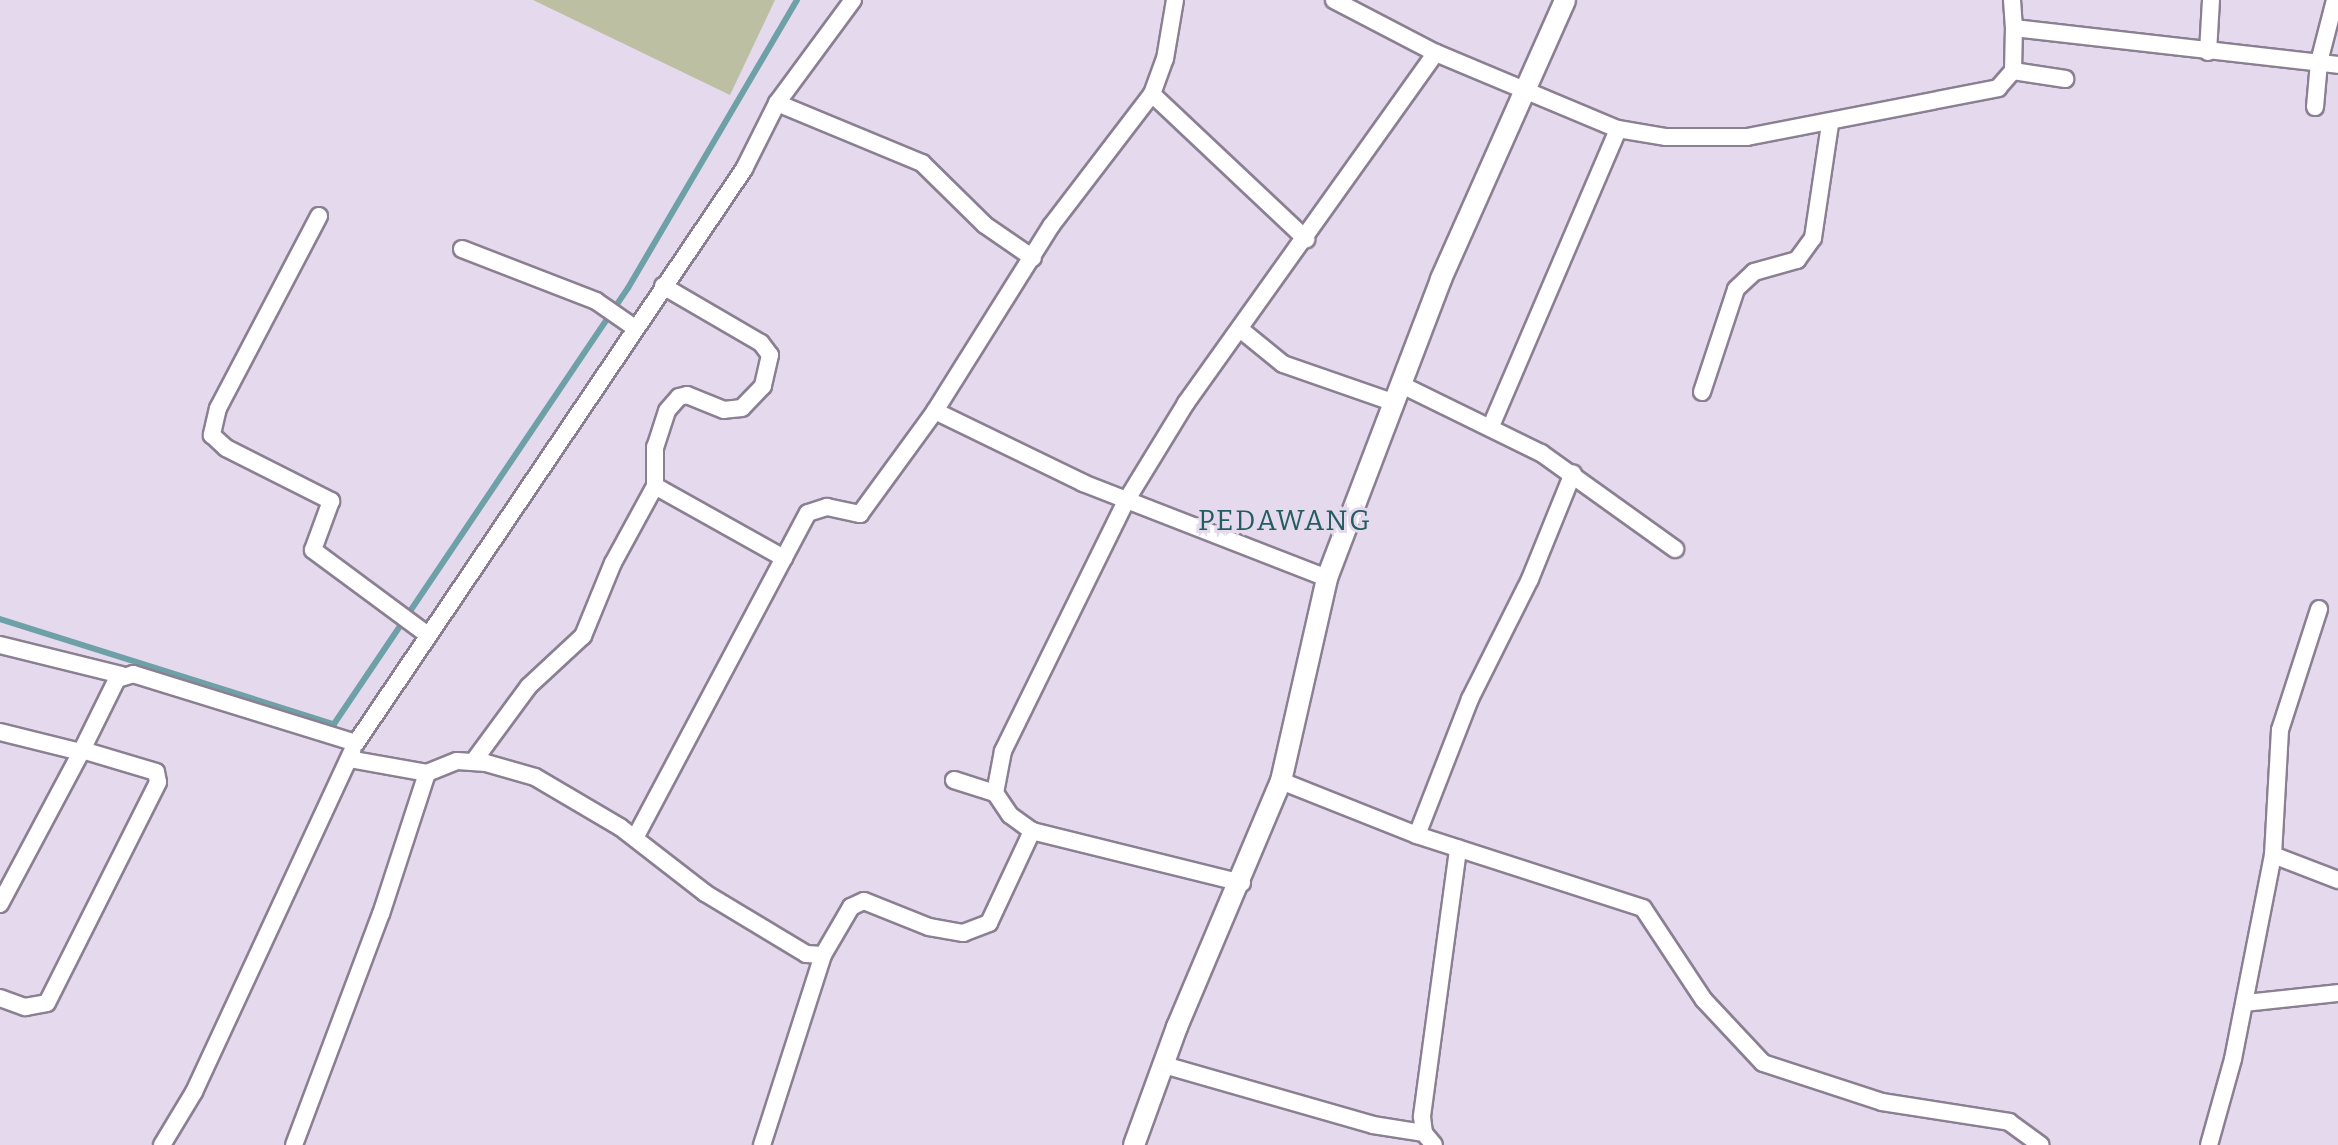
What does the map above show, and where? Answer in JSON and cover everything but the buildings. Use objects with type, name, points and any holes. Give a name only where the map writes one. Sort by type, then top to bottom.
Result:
[{"type":"street","points":[[162,1145],[194,1092],[356,743],[421,630],[630,324],[663,286],[744,169],[777,103],[853,0]]},
{"type":"street","points":[[635,838],[808,513],[827,507],[860,514],[935,411],[1116,136],[1152,94],[1165,59],[1175,0]]},
{"type":"street","points":[[1334,0],[1436,53],[1618,129],[1666,137],[1747,137],[1830,124],[1998,88],[2013,71],[2012,0]]},
{"type":"street","points":[[1134,1145],[1281,781],[1327,578],[1441,279],[1528,91],[1565,0]]},
{"type":"street","points":[[2208,52],[2211,0]]},
{"type":"street","points":[[2315,107],[2319,62],[2336,2]]},
{"type":"street","points":[[2014,28],[2338,65]]},
{"type":"street","points":[[995,793],[1003,751],[1029,691],[1126,501],[1186,403],[1436,53]]},
{"type":"street","points":[[2013,71],[2065,79]]},
{"type":"street","points":[[1152,94],[1306,239]]},
{"type":"street","points":[[777,103],[922,163],[985,225],[1033,258]]},
{"type":"street","points":[[1702,392],[1736,289],[1754,272],[1797,260],[1813,238],[1830,124]]},
{"type":"street","points":[[1491,426],[1618,129]]},
{"type":"street","points":[[319,216],[218,408],[212,435],[226,448],[331,501],[313,550],[421,630]]},
{"type":"street","points":[[462,249],[603,305],[630,324]]},
{"type":"street","points":[[473,762],[529,686],[583,636],[613,563],[655,486],[655,447],[667,411],[682,395],[724,410],[742,408],[763,386],[770,355],[761,343],[663,286]]},
{"type":"street","points":[[1240,329],[1283,364],[1398,394],[1491,426],[1573,473],[1675,549]]},
{"type":"street","points":[[935,411],[1014,453],[1126,501],[1327,578]]},
{"type":"street","points":[[1417,835],[1470,699],[1530,579],[1573,473]]},
{"type":"street","points":[[655,486],[784,558]]},
{"type":"street","points":[[2209,1145],[2245,1003],[2273,855],[2280,730],[2319,609]]},
{"type":"street","points":[[0,645],[121,675],[356,743]]},
{"type":"street","points":[[0,904],[121,675]]},
{"type":"street","points":[[0,732],[156,772],[158,782],[47,1003],[25,1007],[0,998]]},
{"type":"street","points":[[349,759],[427,773],[457,761],[473,762],[535,777],[635,838],[705,893],[806,954],[823,955]]},
{"type":"street","points":[[294,1145],[381,914],[427,773]]},
{"type":"street","points":[[954,780],[995,793],[1010,815],[1032,831],[1242,883]]},
{"type":"street","points":[[1281,781],[1417,835],[1643,908],[1704,1000],[1763,1063],[1882,1102],[2009,1122],[2041,1145]]},
{"type":"street","points":[[763,1143],[823,955],[851,907],[864,901],[929,927],[963,933],[989,923],[1032,831]]},
{"type":"street","points":[[1164,1065],[1429,1139],[1458,848]]},
{"type":"street","points":[[2273,855],[2338,880]]},
{"type":"street","points":[[2245,1003],[2338,993]]},
{"type":"green space","points":[[533,0],[775,0],[730,95]]},
{"type":"waterway","points":[[0,619],[334,724],[628,288],[797,0]]},
{"type":"district","name":"PEDAWANG","points":[[1285,521]]}]
